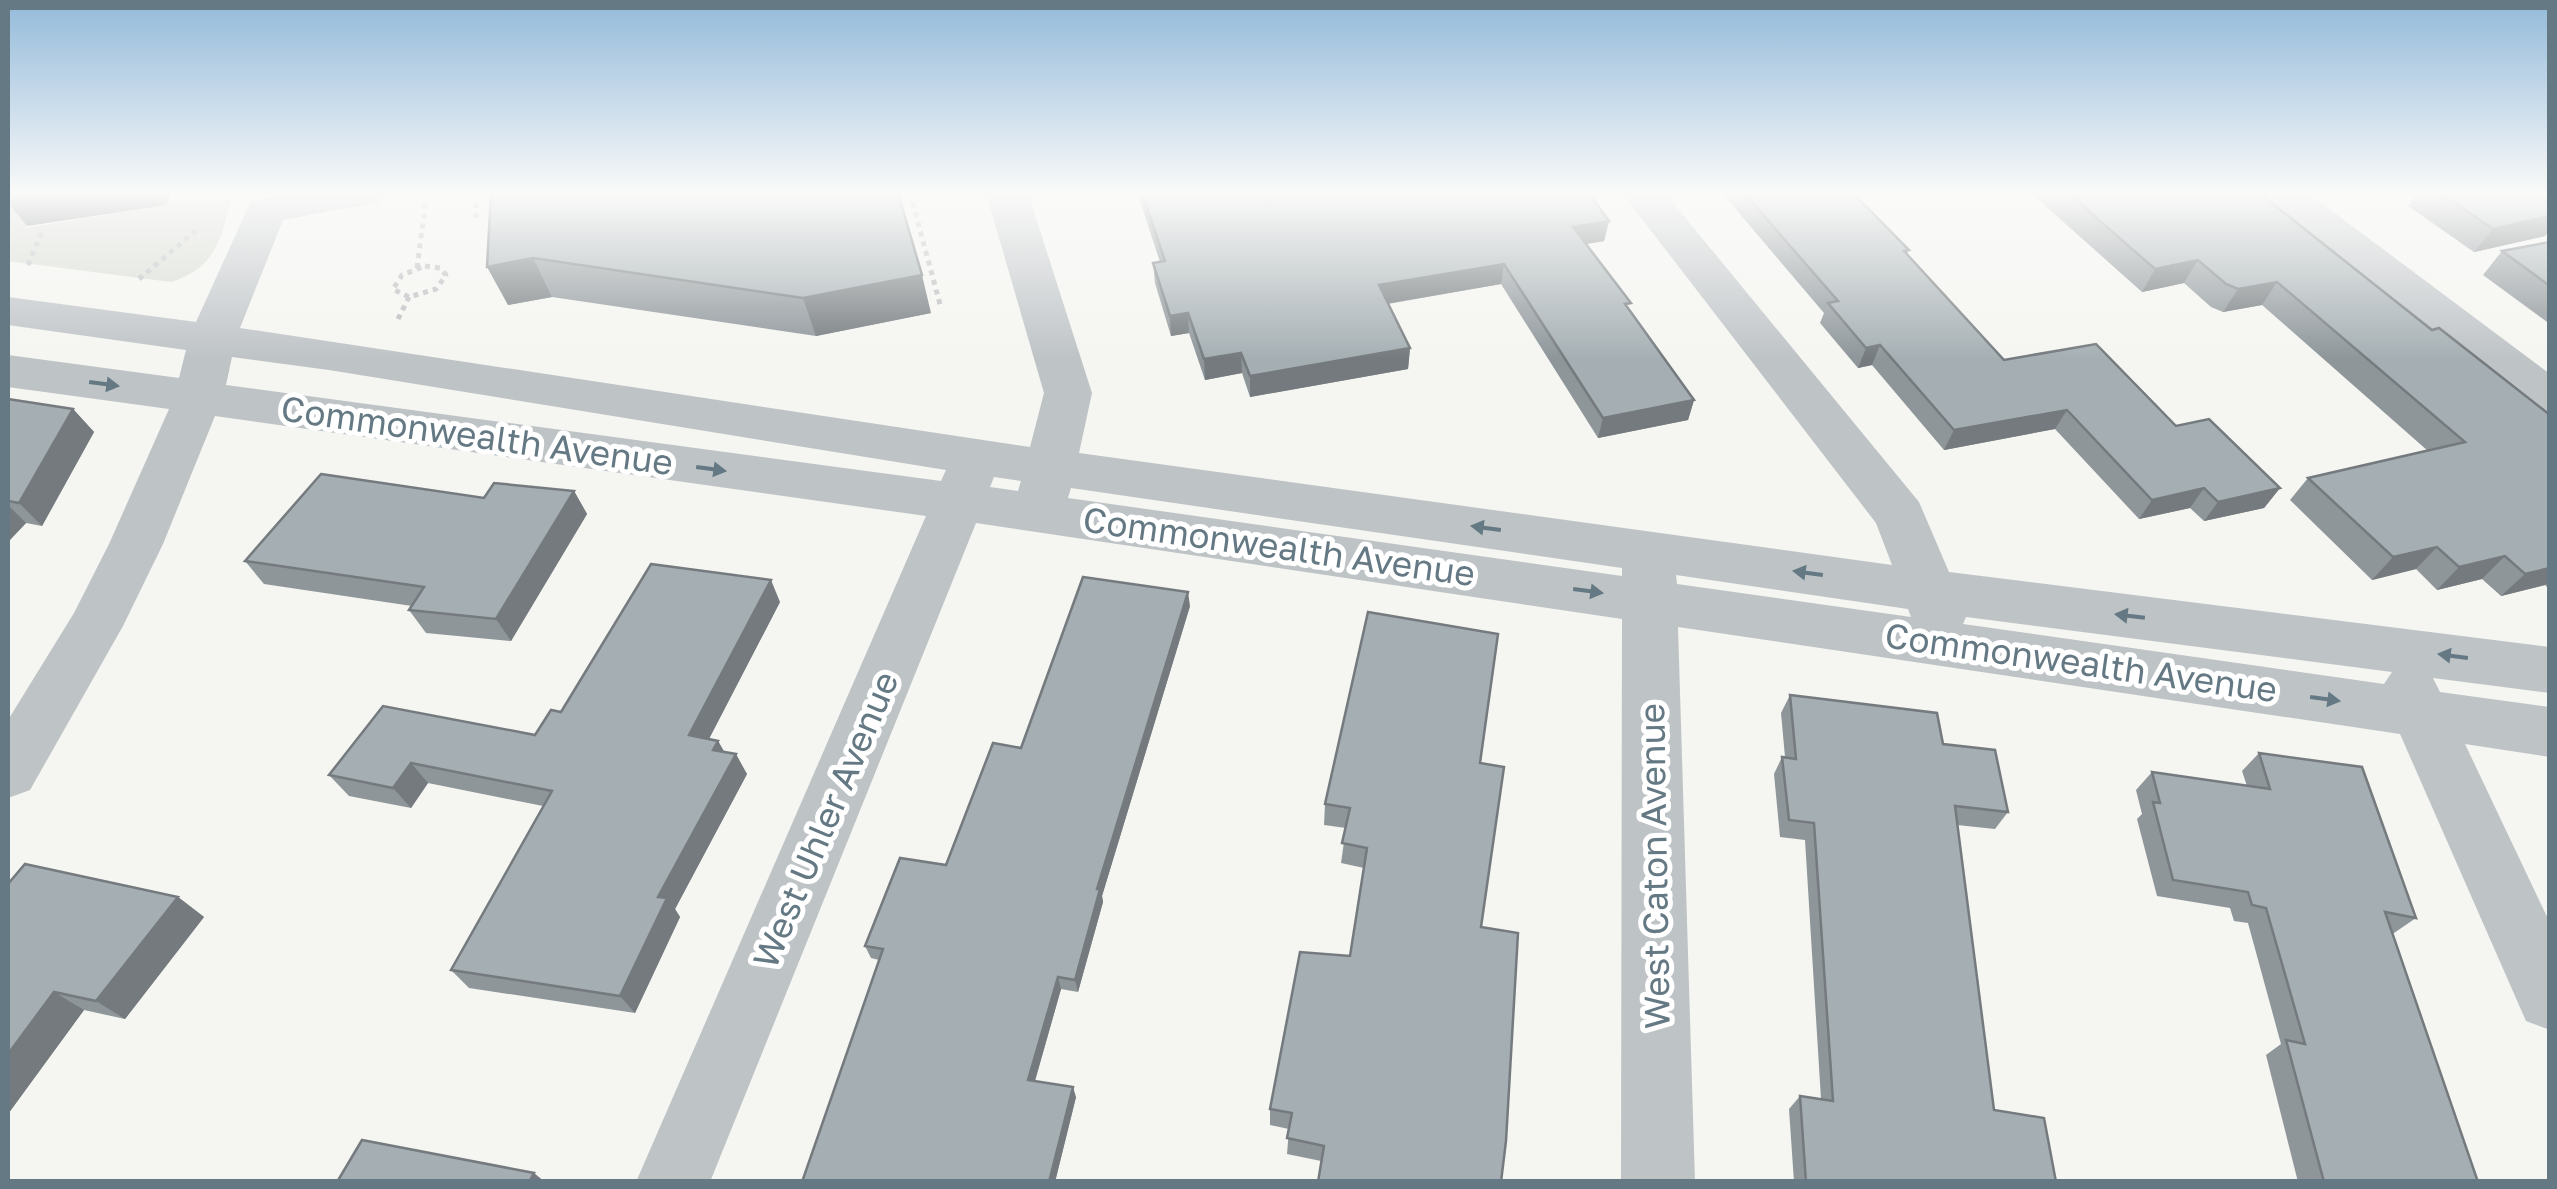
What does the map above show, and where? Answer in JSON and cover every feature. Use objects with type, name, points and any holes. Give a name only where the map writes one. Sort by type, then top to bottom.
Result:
[{"type":"street","points":[[8,772],[95,626],[136,544],[198,396],[212,340],[248,248]]},
{"type":"street","points":[[1024,248],[1068,393],[1045,490]]},
{"type":"street","points":[[1689,248],[1900,516],[1948,644]]},
{"type":"street","points":[[2355,248],[2550,399]]},
{"type":"street","name":"Commonwealth Avenue","points":[[17,291],[212,340],[968,480]]},
{"type":"street","name":"Commonwealth Avenue","points":[[8,371],[198,396],[1045,490],[1650,576],[1948,644],[2550,732]]},
{"type":"street","name":"West Uhler Avenue","points":[[673,1182],[968,480]]},
{"type":"street","name":"Commonwealth Avenue","points":[[1650,576],[1931,591],[2550,670]]},
{"type":"street","name":"West Caton Avenue","points":[[1650,576],[1658,1182]]},
{"type":"street","points":[[2387,647],[2422,714],[2550,998]]},
{"type":"path","points":[[17,291],[35,248]]},
{"type":"path","points":[[131,286],[174,248]]},
{"type":"path","points":[[417,268],[420,248]]},
{"type":"path","points":[[925,248],[941,308]]},
{"type":"path","points":[[417,268],[440,268],[446,280],[427,294],[409,297],[396,293],[394,284],[417,268]]},
{"type":"path","points":[[395,324],[409,297]]},
{"type":"shaded area","points":[[8,248],[215,248],[198,269],[171,282],[8,261]]},
{"type":"building","points":[[488,248],[914,248],[922,275],[803,298],[533,258],[487,267]]},
{"type":"building","points":[[1161,248],[1589,248],[1631,303],[1625,304],[1694,400],[1603,418],[1504,264],[1379,285],[1410,348],[1250,376],[1241,353],[1204,359],[1188,313],[1170,316],[1153,263],[1165,261]]},
{"type":"building","points":[[1792,248],[1908,248],[1904,251],[2004,360],[2096,344],[2176,426],[2209,419],[2280,488],[2218,502],[2204,488],[2152,500],[2067,410],[1954,430],[1880,345],[1866,348],[1828,303],[1838,301]]},
{"type":"building","points":[[2132,248],[2329,248],[2432,330],[2439,328],[2550,415],[2550,568],[2525,574],[2505,556],[2459,567],[2437,547],[2393,557],[2308,478],[2465,442],[2277,282],[2238,289],[2198,260],[2155,269]]},
{"type":"building","points":[[2550,248],[2550,286],[2502,251]]},
{"type":"building","points":[[8,399],[73,409],[19,503],[8,501]]},
{"type":"building","points":[[321,474],[484,498],[494,483],[574,491],[496,619],[409,610],[424,587],[245,561]]},
{"type":"building","points":[[651,564],[771,580],[689,735],[718,741],[713,750],[736,754],[658,897],[667,898],[620,996],[451,970],[552,791],[411,763],[393,788],[329,775],[383,706],[535,735],[551,710],[561,712]]},
{"type":"building","points":[[1083,577],[1188,592],[1097,889],[1075,980],[1058,977],[1028,1080],[1073,1087],[1049,1182],[802,1182],[883,949],[865,946],[900,858],[946,865],[993,743],[1021,748]]},
{"type":"building","points":[[1368,612],[1498,634],[1480,763],[1504,767],[1481,927],[1518,933],[1501,1182],[1318,1182],[1324,1146],[1287,1138],[1292,1113],[1270,1109],[1300,952],[1350,956],[1367,848],[1342,843],[1350,808],[1325,804]]},
{"type":"building","points":[[1790,695],[1937,713],[1943,744],[1995,750],[2008,812],[1955,806],[1994,1110],[2044,1118],[2056,1182],[1806,1182],[1800,1096],[1833,1101],[1814,823],[1789,820],[1782,757],[1796,759]]},
{"type":"building","points":[[2259,753],[2362,767],[2416,918],[2385,912],[2478,1182],[2324,1182],[2286,1040],[2305,1044],[2266,908],[2252,905],[2248,892],[2173,880],[2153,802],[2160,803],[2152,772],[2270,789]]},
{"type":"building","points":[[25,864],[178,897],[96,1001],[54,992],[8,1054],[8,884]]},
{"type":"building","points":[[362,1140],[534,1173],[529,1182],[337,1182]]}]
